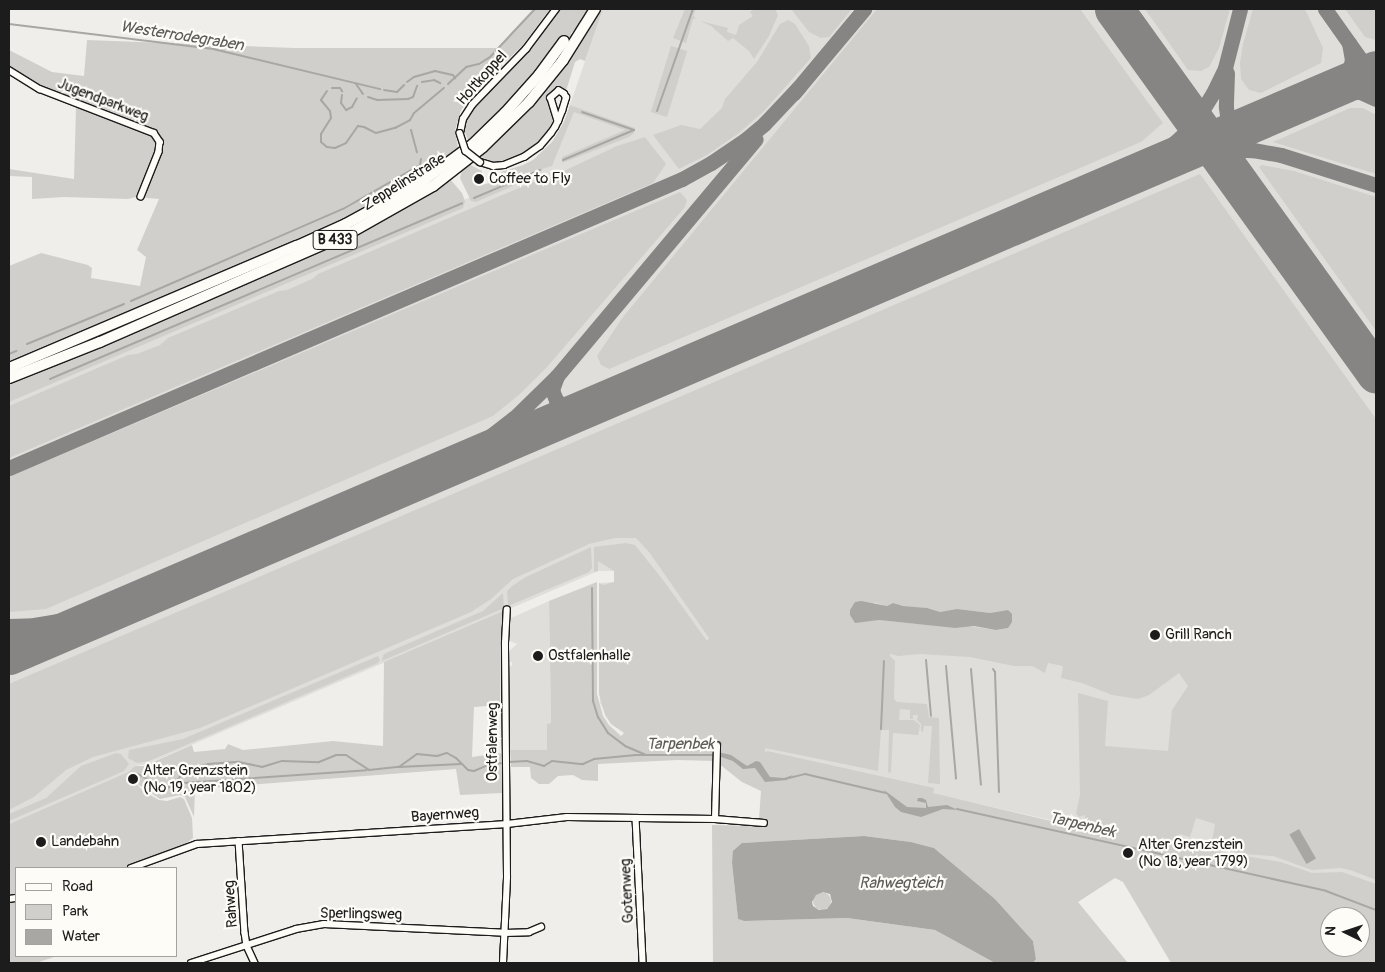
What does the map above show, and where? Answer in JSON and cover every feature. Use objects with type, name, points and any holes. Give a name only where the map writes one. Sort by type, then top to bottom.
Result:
[{"type":"highway","name":"Zeppelinstraße","points":[[9,378],[100,342],[350,233],[432,186],[483,147],[529,102],[563,60],[595,9]]},
{"type":"highway","name":"Zeppelinstraße","points":[[9,368],[346,224],[419,184],[473,144],[505,113],[539,74],[564,41]]},
{"type":"street","name":"Holtkoppel","points":[[556,9],[526,50],[472,104],[463,119],[460,133],[466,151],[480,162],[493,166],[504,165],[524,157],[545,141],[558,121],[566,98],[559,91],[551,98],[558,121]]},
{"type":"street","name":"Jugendparkweg","points":[[9,70],[40,89],[154,133],[160,142],[159,152],[141,197]]},
{"type":"street","name":"Ostfalenweg","points":[[503,963],[507,824],[505,759],[507,610]]},
{"type":"street","points":[[715,819],[717,748]]},
{"type":"street","name":"Bayernweg","points":[[134,867],[194,844],[507,824],[567,817],[715,819],[764,823]]},
{"type":"street","name":"Gotenweg","points":[[636,818],[643,963]]},
{"type":"street","name":"Rahweg","points":[[239,841],[247,946],[255,963]]},
{"type":"street","name":"Sperlingsweg","points":[[191,963],[296,929],[324,924],[505,933],[528,932],[541,927]]},
{"type":"shaded area","points":[[603,9],[1376,9],[1376,894],[764,755],[765,752],[725,744],[649,746],[611,724],[600,703],[599,583],[614,582],[614,571],[598,571],[147,764],[135,766],[128,772],[9,824],[9,393],[553,162],[575,107],[570,105]]},
{"type":"shaded area","points":[[549,601],[551,724],[547,724],[547,751],[510,750],[509,666],[512,666],[512,662],[509,662],[509,651],[517,644],[510,641],[509,619]]},
{"type":"green space","points":[[533,9],[550,9],[522,46],[474,92],[461,110],[455,130],[458,148],[410,182],[354,214],[320,230],[9,361],[9,266],[41,253],[88,265],[92,268],[91,278],[140,286],[146,257],[137,250],[159,199],[136,197],[128,199],[64,197],[32,199],[32,177],[9,176],[9,169],[74,179],[76,107],[39,93],[9,75],[9,50],[52,72],[84,76],[87,40],[295,48],[497,48]]},
{"type":"green space","points":[[559,9],[591,9],[583,22],[548,54],[521,89],[468,140],[464,130],[469,113],[481,98],[528,52]]},
{"type":"green space","points":[[597,9],[603,9],[585,61],[580,59],[575,62],[566,91],[555,89],[547,96],[553,121],[545,135],[526,152],[504,161],[493,162],[477,155],[501,135]]},
{"type":"green space","points":[[685,9],[696,9],[693,16],[696,18],[693,19],[686,43],[673,38]]},
{"type":"green space","points":[[754,9],[775,9],[778,15],[769,36],[754,59],[749,51],[733,38],[728,41],[711,26],[700,21],[728,28],[727,32],[736,35],[739,25],[753,16],[750,12]]},
{"type":"green space","points":[[791,9],[852,9],[829,37],[821,38],[809,32]]},
{"type":"green space","points":[[877,9],[1080,9],[1163,123],[1141,142],[609,369],[601,365],[597,356],[623,317]]},
{"type":"green space","points":[[1145,9],[1230,9],[1219,48],[1209,67],[1201,71],[1188,70]]},
{"type":"green space","points":[[1253,9],[1305,9],[1323,48],[1321,63],[1261,93],[1249,90],[1241,79],[1240,63],[1243,44]]},
{"type":"green space","points":[[1345,9],[1376,9],[1376,40],[1365,37]]},
{"type":"green space","points":[[788,20],[795,24],[809,46],[811,58],[764,111],[739,133],[707,155],[679,169],[653,135],[681,125],[700,129],[722,108],[725,99],[757,62],[780,24]]},
{"type":"green space","points":[[671,46],[687,51],[667,117],[651,112]]},
{"type":"green space","points":[[570,105],[635,128],[634,133],[629,137],[562,163],[562,157],[625,130],[574,112],[552,166],[542,169],[538,175],[476,202],[471,201],[460,178],[463,166],[467,163],[482,171],[482,174],[472,178],[478,186],[489,183],[501,175],[501,172],[533,160],[552,142],[564,122]]},
{"type":"green space","points":[[1350,108],[1363,108],[1376,115],[1376,174],[1273,142]]},
{"type":"green space","points":[[645,137],[666,164],[653,183],[9,458],[9,406],[128,355],[137,354],[160,345],[168,338],[279,291],[287,290],[312,279],[318,274],[540,179],[551,177],[617,146]]},
{"type":"green space","points":[[1262,165],[1294,171],[1376,197],[1376,331],[1259,167]]},
{"type":"green space","points":[[1200,174],[1376,419],[1376,880],[1340,868],[1312,870],[1273,856],[1243,854],[1216,848],[1217,844],[1212,841],[1215,824],[1196,818],[1190,837],[1180,834],[1177,837],[1210,850],[1281,862],[1312,873],[1342,872],[1376,884],[1376,963],[1171,963],[1123,882],[1115,878],[1078,902],[1128,963],[1033,963],[1036,959],[1033,941],[995,899],[934,848],[911,842],[864,836],[742,843],[732,863],[738,919],[744,921],[847,918],[935,930],[995,963],[713,963],[712,825],[765,826],[766,821],[759,819],[761,791],[742,782],[718,763],[718,744],[715,745],[715,761],[677,760],[598,764],[598,781],[582,780],[573,775],[558,776],[549,784],[539,784],[531,778],[530,767],[511,767],[510,750],[547,750],[547,724],[551,723],[549,601],[597,582],[597,694],[603,716],[609,725],[621,736],[624,733],[611,724],[605,715],[599,694],[599,583],[603,585],[614,582],[614,571],[598,561],[598,571],[594,572],[594,547],[626,543],[635,545],[707,641],[709,638],[649,552],[636,538],[615,538],[589,544],[513,579],[491,599],[471,612],[200,728],[93,757],[66,770],[34,797],[9,810],[9,684]],"holes":[[[874,602],[887,606],[893,603],[940,612],[957,609],[990,613],[1008,610],[1008,628],[996,630],[967,626],[955,628],[879,620],[855,622]],[[920,654],[970,657],[1014,666],[1032,666],[1045,673],[1048,663],[1063,666],[1061,678],[1082,683],[1112,695],[1138,699],[1149,695],[1179,673],[1188,686],[1172,710],[1168,751],[1105,746],[1108,701],[1078,693],[1080,795],[1076,813],[1079,817],[1085,815],[1085,829],[933,793],[934,788],[767,751],[765,753],[765,748],[878,771],[881,730],[889,730],[888,772],[891,773],[893,733],[918,735],[920,725],[914,720],[899,720],[900,709],[910,710],[910,719],[913,719],[913,715],[918,715],[917,720],[921,724],[921,731],[923,732],[924,726],[932,726],[928,783],[940,784],[939,718],[929,717],[927,704],[897,702],[894,699],[895,661],[889,655],[898,656]]]},
{"type":"green space","points":[[450,179],[462,193],[465,201],[463,208],[9,402],[9,384],[333,245],[396,213]]},
{"type":"green space","points":[[680,192],[687,200],[685,207],[547,367],[521,393],[493,416],[46,609],[9,612],[9,477]]},
{"type":"green space","points":[[591,547],[592,568],[589,572],[508,606],[507,591],[512,586],[526,577]]},
{"type":"green space","points":[[503,593],[504,608],[382,661],[383,655],[386,653],[483,611]]},
{"type":"green space","points":[[506,610],[501,640],[500,705],[474,707],[472,757],[500,753],[503,755],[505,813],[503,813],[502,793],[460,795],[456,769],[195,789],[194,817],[185,797],[180,795],[160,799],[136,783],[143,791],[159,800],[167,801],[180,797],[184,799],[192,818],[193,838],[185,844],[128,867],[15,867],[15,957],[54,957],[36,963],[9,963],[9,824],[128,772],[135,766],[144,766],[192,745],[194,752],[225,749],[228,744],[243,750],[333,741],[383,746],[384,662]]},
{"type":"green space","points":[[378,656],[380,660],[378,663],[149,761],[137,763],[128,758],[129,750],[183,739]]},
{"type":"green space","points":[[116,753],[121,754],[129,764],[124,771],[9,821],[9,814],[46,798],[81,766]]},
{"type":"green space","points":[[818,892],[826,892],[831,897],[829,908],[818,910],[813,905],[813,897]]},
{"type":"water","points":[[861,601],[887,606],[893,603],[940,612],[957,609],[990,613],[1008,610],[1012,614],[1012,622],[1008,628],[996,630],[974,626],[955,628],[879,620],[855,623],[850,615],[850,610],[855,602]]},
{"type":"water","points":[[718,752],[731,755],[747,766],[756,761],[760,762],[770,777],[784,778],[793,775],[787,780],[765,782],[755,768],[743,769],[733,761],[718,756]]},
{"type":"water","points":[[884,790],[907,807],[926,808],[926,803],[917,801],[918,798],[922,798],[926,800],[928,807],[947,805],[958,810],[943,809],[921,817],[901,812],[895,807]]},
{"type":"water","points":[[1299,829],[1316,858],[1306,864],[1289,834]]},
{"type":"water","name":"Rahwegteich","points":[[864,836],[911,842],[934,848],[995,899],[1033,941],[1036,959],[1033,963],[995,963],[935,930],[847,918],[744,921],[738,919],[732,863],[733,851],[742,843]],"holes":[[[823,892],[830,894],[832,902],[827,909],[819,910],[813,906],[812,902],[816,895]]]},
{"type":"waterway","points":[[448,84],[466,67],[479,64],[490,57],[535,9]]},
{"type":"waterway","points":[[657,111],[693,9]]},
{"type":"waterway","name":"Westerrodegraben","points":[[9,24],[213,49],[380,89]]},
{"type":"waterway","name":"Westerrodegraben","points":[[407,82],[414,77],[435,71],[453,75],[455,78]]},
{"type":"waterway","points":[[422,82],[434,80],[440,83]]},
{"type":"waterway","points":[[356,84],[363,94]]},
{"type":"waterway","name":"Westerrodegraben","points":[[384,90],[397,92],[404,85]]},
{"type":"waterway","points":[[368,97],[377,100],[408,99],[413,97],[417,86]]},
{"type":"waterway","points":[[332,88],[340,88],[342,91]]},
{"type":"waterway","points":[[327,91],[321,100],[330,111],[331,118],[321,134],[321,142],[327,147],[335,148],[346,143],[358,126],[376,133],[395,128],[410,120],[414,113],[444,88]]},
{"type":"waterway","points":[[342,95],[341,103],[346,110],[352,107],[357,98]]},
{"type":"waterway","points":[[582,112],[634,130]]},
{"type":"waterway","points":[[411,130],[417,152]]},
{"type":"waterway","points":[[563,160],[634,130]]},
{"type":"waterway","points":[[131,301],[343,209],[420,165],[421,159]]},
{"type":"waterway","points":[[474,198],[540,170]]},
{"type":"waterway","points":[[50,379],[462,203]]},
{"type":"waterway","points":[[27,344],[124,304]]},
{"type":"waterway","points":[[9,354],[16,351]]},
{"type":"waterway","points":[[592,588],[593,701],[598,717],[608,733],[625,746],[646,755]]},
{"type":"waterway","points":[[926,660],[931,716]]},
{"type":"waterway","points":[[881,729],[884,661]]},
{"type":"waterway","points":[[946,666],[956,779]]},
{"type":"waterway","points":[[971,669],[981,785]]},
{"type":"waterway","points":[[993,669],[995,672],[999,792]]},
{"type":"waterway","name":"Tarpenbek","points":[[138,774],[165,789],[172,786],[187,769],[208,764],[239,762],[262,767],[282,761],[319,762],[336,755],[346,755],[369,770],[399,767],[417,754],[437,756],[447,753],[456,758],[468,770],[474,771],[488,765],[503,763]]},
{"type":"waterway","name":"Tarpenbek","points":[[508,762],[527,761],[544,766],[552,761],[583,764],[594,759],[636,755],[715,755]]},
{"type":"waterway","points":[[399,767],[461,764]]},
{"type":"waterway","points":[[183,783],[367,770]]},
{"type":"waterway","name":"Tarpenbek","points":[[789,778],[805,774],[886,793]]},
{"type":"waterway","name":"Tarpenbek","points":[[957,809],[1326,891],[1376,910]]},
{"type":"taxiway","points":[[793,94],[864,9]]},
{"type":"taxiway","points":[[1124,178],[1159,156],[1180,138],[1198,117],[1213,93],[1225,68],[1240,9]]},
{"type":"taxiway","points":[[1325,9],[1376,81]]},
{"type":"taxiway","points":[[1330,89],[1341,82],[1349,71],[1352,60],[1349,43]]},
{"type":"taxiway","points":[[1227,73],[1226,107],[1229,133],[1237,165],[1249,197]]},
{"type":"taxiway","points":[[9,468],[682,179],[711,163],[745,140],[764,124],[799,87]]},
{"type":"taxiway","points":[[1311,97],[1327,92],[1345,90],[1360,92],[1376,99]]},
{"type":"taxiway","points":[[406,484],[461,456],[488,438],[514,418],[557,376],[756,139]]},
{"type":"taxiway","points":[[1170,158],[1215,149],[1253,150],[1281,155],[1376,185]]},
{"type":"taxiway","points":[[557,376],[552,390],[556,400],[567,409],[581,410]]},
{"type":"taxiway","points":[[9,626],[34,625],[82,617],[131,602]]},
{"type":"runway","points":[[1114,9],[1376,374]]},
{"type":"runway","points":[[9,655],[1376,70]]},
{"type":"tunnel","points":[[564,41],[583,9]]},
{"type":"place","name":"Coffee to Fly","points":[[479,179]]},
{"type":"place","name":"Grill Ranch","points":[[1155,635]]},
{"type":"place","name":"Ostfalenhalle","points":[[538,656]]},
{"type":"place","name":"Alter Grenzstein (No 19, year 1802)","points":[[133,779]]},
{"type":"place","name":"Landebahn","points":[[41,842]]},
{"type":"place","name":"Alter Grenzstein (No 18, year 1799)","points":[[1128,853]]}]
